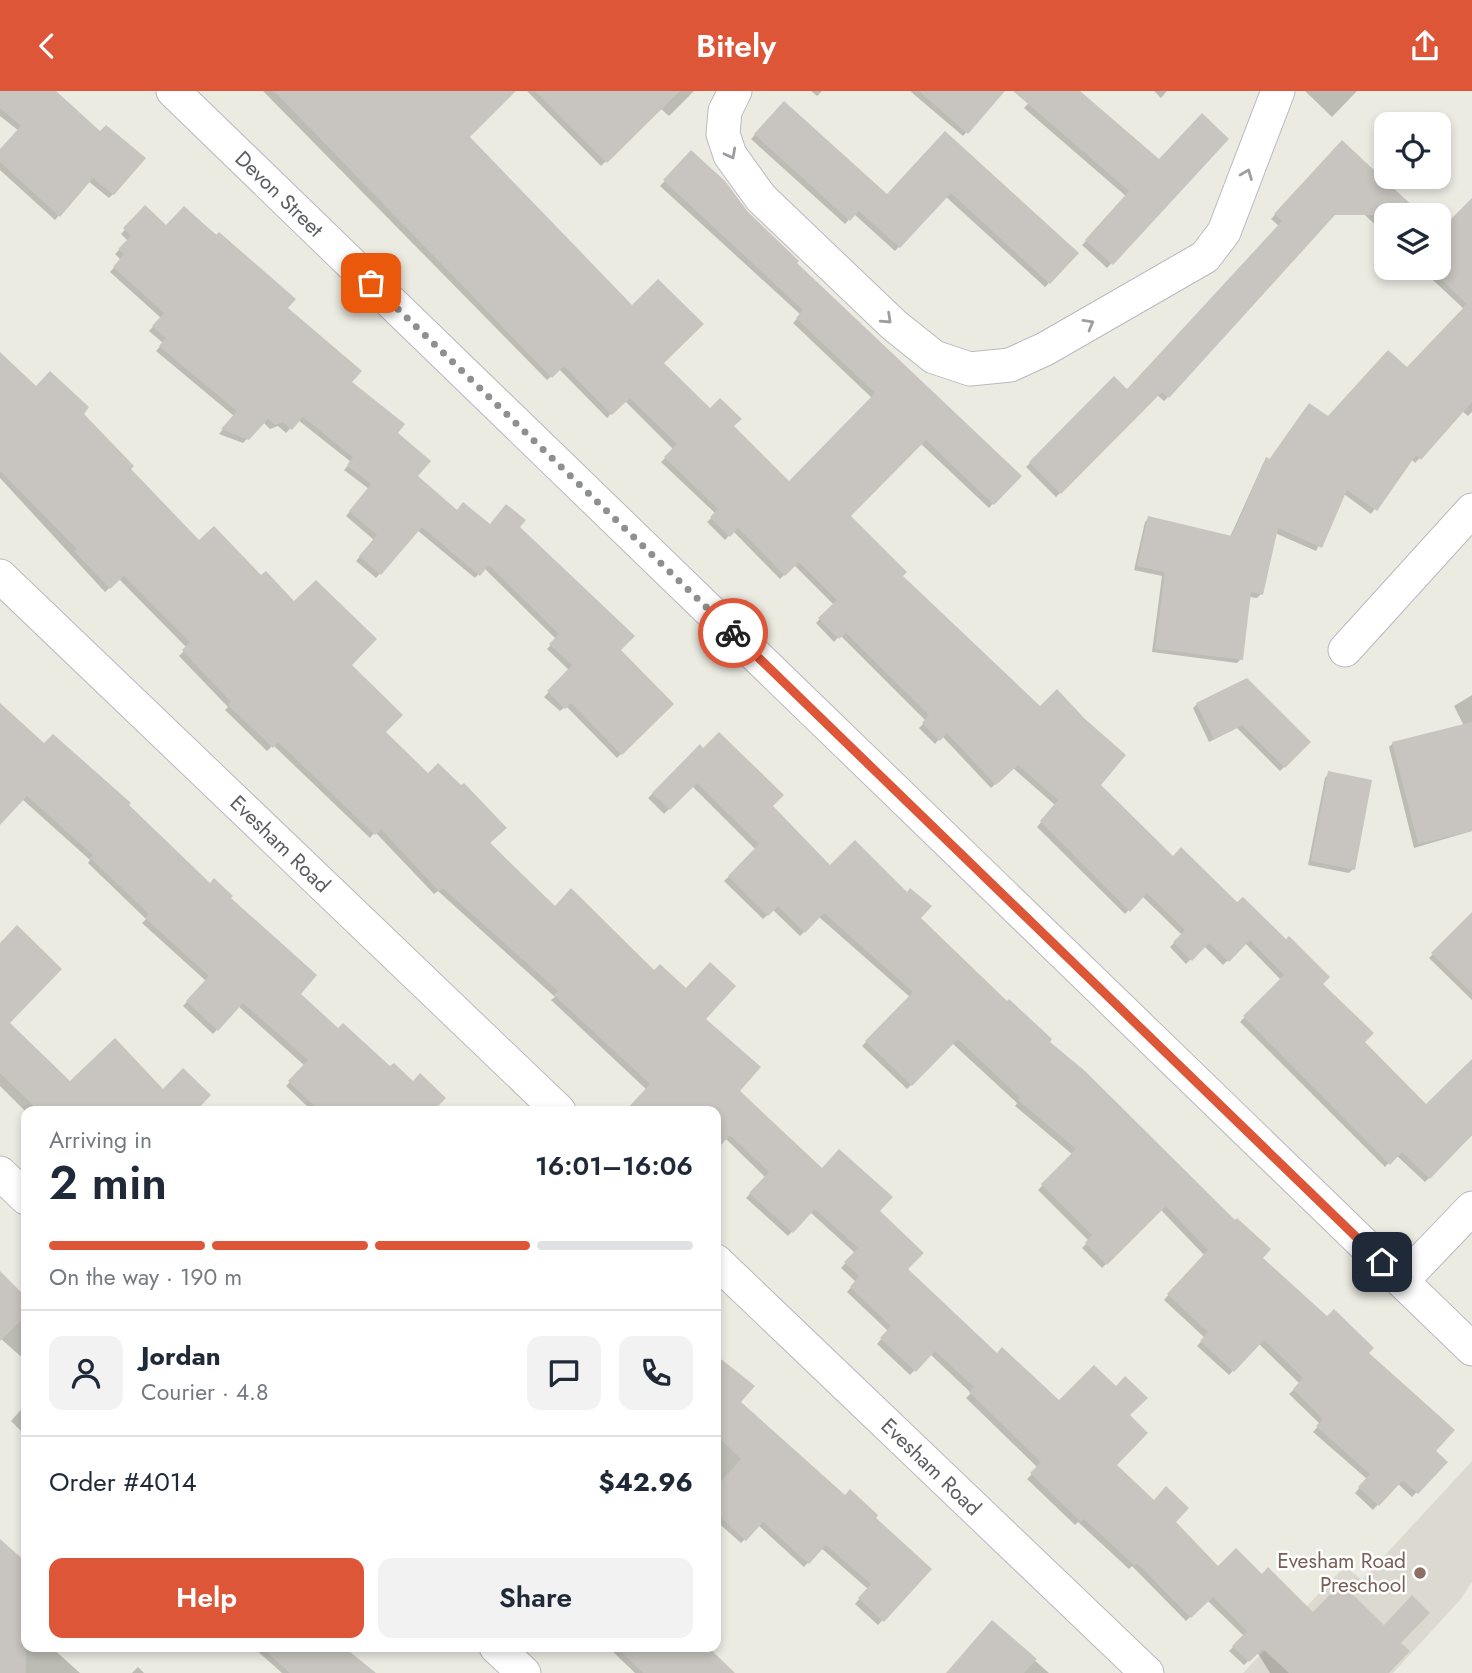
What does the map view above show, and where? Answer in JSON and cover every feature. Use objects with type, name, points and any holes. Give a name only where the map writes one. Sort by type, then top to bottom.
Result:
[{"type":"street","name":"Devon Street","points":[[173,91],[1472,1349]]},
{"type":"street","points":[[736,91],[725,111],[723,134],[730,155],[761,198],[894,325],[934,356],[970,369],[1010,365],[1045,349],[1205,257],[1224,232],[1278,91]]},
{"type":"street","points":[[1345,650],[1472,510]]},
{"type":"street","name":"Evesham Road","points":[[0,576],[554,1106]]},
{"type":"street","points":[[0,1173],[21,1193]]},
{"type":"street","points":[[1402,1281],[1472,1208]]},
{"type":"street","name":"Evesham Road","points":[[721,1266],[1147,1673]]},
{"type":"street","points":[[501,1652],[524,1673]]},
{"type":"shaded area","name":"Evesham Road Preschool","points":[[1472,1461],[1472,1582],[1461,1599],[1393,1673],[1243,1673],[1345,1566],[1362,1580]]},
{"type":"building","points":[[0,91],[56,91],[100,131],[106,125],[146,158],[114,195],[93,178],[60,217],[0,162],[0,149],[21,126],[0,108]]},
{"type":"building","points":[[274,91],[516,91],[470,137],[632,305],[658,279],[704,324],[664,363],[710,408],[720,398],[742,419],[734,426],[789,481],[875,393],[796,318],[803,310],[663,180],[691,150],[725,181],[748,212],[799,261],[797,263],[1022,476],[994,505],[926,440],[851,516],[907,572],[903,576],[1040,706],[1057,689],[1085,719],[1126,755],[1101,785],[1173,856],[1181,847],[1237,902],[1243,897],[1286,939],[1289,936],[1330,977],[1323,984],[1374,1033],[1365,1042],[1426,1104],[1472,1059],[1472,1135],[1430,1179],[1402,1152],[1390,1165],[1243,1016],[1284,975],[1250,940],[1229,962],[1209,943],[1192,961],[1173,942],[1185,930],[1147,893],[1130,912],[1040,821],[1058,800],[1018,765],[996,785],[947,733],[940,741],[922,723],[929,715],[846,633],[839,639],[818,618],[837,600],[799,562],[785,576],[738,528],[730,537],[710,517],[718,509],[664,457],[677,444],[630,398],[612,415],[564,366],[552,378]]},
{"type":"building","points":[[535,91],[680,91],[607,163]]},
{"type":"building","points":[[919,91],[1005,91],[968,134]]},
{"type":"building","points":[[1013,91],[1080,91],[1159,159],[1202,113],[1229,139],[1113,265],[1085,240],[1129,191]]},
{"type":"building","points":[[784,101],[887,194],[945,131],[1079,253],[1050,284],[951,193],[900,248],[859,211],[850,221],[754,134]]},
{"type":"building","points":[[1342,140],[1374,170],[1374,189],[1394,189],[1409,203],[1374,203],[1374,215],[1335,215],[1169,398],[1162,392],[1061,494],[1029,462],[1114,376],[1127,389],[1282,221],[1274,214]]},
{"type":"building","points":[[1472,198],[1472,402],[1421,460],[1416,455],[1377,511],[1347,490],[1322,548],[1278,528],[1263,595],[1251,592],[1243,660],[1155,649],[1165,572],[1137,566],[1148,516],[1232,536],[1266,457],[1270,459],[1309,403],[1328,416],[1388,350],[1407,367],[1467,304],[1441,280],[1451,280],[1451,219]]},
{"type":"building","points":[[145,205],[166,225],[184,206],[216,235],[219,232],[296,299],[288,308],[362,371],[352,382],[405,424],[398,433],[431,461],[418,476],[457,510],[463,502],[490,524],[506,504],[526,520],[520,527],[635,636],[621,650],[674,704],[622,755],[571,703],[565,709],[547,691],[572,665],[549,644],[559,634],[489,565],[480,576],[422,527],[381,575],[359,556],[377,535],[349,511],[371,484],[347,465],[353,457],[303,417],[292,430],[283,422],[275,425],[268,419],[249,440],[221,429],[237,411],[159,346],[166,338],[152,326],[164,313],[113,267],[124,254],[118,249],[131,236],[123,228]]},
{"type":"building","points":[[0,352],[36,386],[50,371],[89,407],[84,414],[134,466],[131,469],[199,540],[214,526],[261,575],[266,571],[294,601],[316,580],[377,639],[352,665],[403,715],[386,732],[428,773],[438,763],[461,785],[464,783],[507,828],[490,843],[555,906],[571,888],[654,970],[660,964],[686,988],[710,962],[736,986],[706,1019],[761,1067],[740,1091],[822,1168],[839,1149],[893,1197],[880,1211],[924,1253],[908,1269],[997,1353],[1002,1347],[1059,1400],[1094,1365],[1116,1386],[1125,1376],[1148,1398],[1130,1415],[1148,1433],[1117,1465],[1154,1500],[1166,1486],[1189,1508],[1176,1522],[1218,1566],[1236,1548],[1262,1574],[1268,1567],[1313,1612],[1341,1583],[1384,1625],[1412,1595],[1430,1613],[1401,1643],[1410,1651],[1389,1673],[1289,1673],[1263,1649],[1249,1662],[1232,1646],[1247,1631],[1213,1597],[1191,1618],[1137,1563],[1135,1566],[1084,1519],[1081,1522],[1030,1473],[1041,1462],[969,1392],[974,1387],[935,1351],[916,1372],[880,1338],[891,1326],[850,1287],[859,1276],[844,1262],[858,1248],[815,1209],[793,1233],[749,1193],[769,1172],[730,1135],[721,1145],[721,1106],[630,1106],[650,1084],[554,995],[558,991],[443,888],[439,891],[381,829],[375,835],[278,742],[273,748],[228,705],[231,702],[182,650],[190,642],[124,576],[110,589],[74,551],[77,549],[0,471]]},
{"type":"building","points":[[1247,678],[1311,742],[1285,768],[1242,725],[1214,739],[1196,703]]},
{"type":"building","points":[[0,703],[44,743],[53,734],[131,803],[129,805],[210,883],[214,878],[233,896],[231,898],[317,975],[301,994],[338,1028],[343,1023],[390,1066],[394,1063],[413,1081],[420,1073],[446,1098],[438,1106],[315,1106],[288,1081],[308,1060],[243,1003],[218,1031],[186,1001],[209,976],[145,918],[149,914],[90,858],[93,855],[27,796],[0,825]]},
{"type":"building","points":[[1472,722],[1472,831],[1418,844],[1392,742]]},
{"type":"building","points":[[719,732],[784,795],[773,806],[830,865],[855,840],[907,892],[910,888],[932,906],[921,918],[1007,1001],[1009,999],[1052,1039],[1050,1042],[1085,1071],[1235,1220],[1237,1218],[1271,1249],[1263,1258],[1327,1316],[1334,1309],[1374,1348],[1369,1353],[1455,1430],[1436,1451],[1448,1462],[1418,1494],[1403,1480],[1379,1506],[1358,1487],[1370,1474],[1316,1426],[1323,1419],[1293,1389],[1303,1378],[1264,1340],[1234,1372],[1200,1341],[1208,1332],[1167,1294],[1208,1250],[1166,1206],[1107,1265],[1085,1243],[1092,1235],[1041,1184],[1076,1149],[1018,1100],[1020,1098],[958,1039],[912,1086],[865,1041],[913,992],[824,913],[805,933],[778,906],[768,916],[728,876],[759,844],[697,783],[670,810],[652,793],[700,744],[703,748]]},
{"type":"building","points":[[1328,771],[1372,780],[1355,870],[1311,861]]},
{"type":"building","points":[[1472,912],[1472,993],[1431,953]]},
{"type":"building","points":[[17,925],[62,969],[10,1023],[70,1081],[115,1038],[163,1089],[183,1068],[211,1095],[201,1106],[34,1106],[0,1073],[0,943]]},
{"type":"building","points":[[0,1271],[21,1292],[21,1320],[0,1341]]},
{"type":"building","points":[[721,1359],[755,1386],[741,1402],[845,1495],[850,1489],[878,1515],[876,1518],[932,1569],[884,1622],[858,1598],[871,1584],[826,1545],[809,1564],[763,1522],[746,1541],[721,1518],[721,1481],[741,1459],[721,1440]]},
{"type":"building","points":[[0,1539],[21,1558],[21,1652],[26,1652],[26,1673],[0,1673]]},
{"type":"building","points":[[992,1620],[1037,1659],[1024,1673],[946,1673]]},
{"type":"building","points":[[267,1652],[350,1652],[376,1673],[290,1673]]},
{"type":"building","points":[[621,1652],[713,1652],[735,1673],[643,1673]]},
{"type":"way so far","points":[[371,283],[733,633]]},
{"type":"place","name":"Evesham Road Preschool","points":[[1420,1573]]},
{"type":"route","points":[[733,633],[1382,1262]]}]
